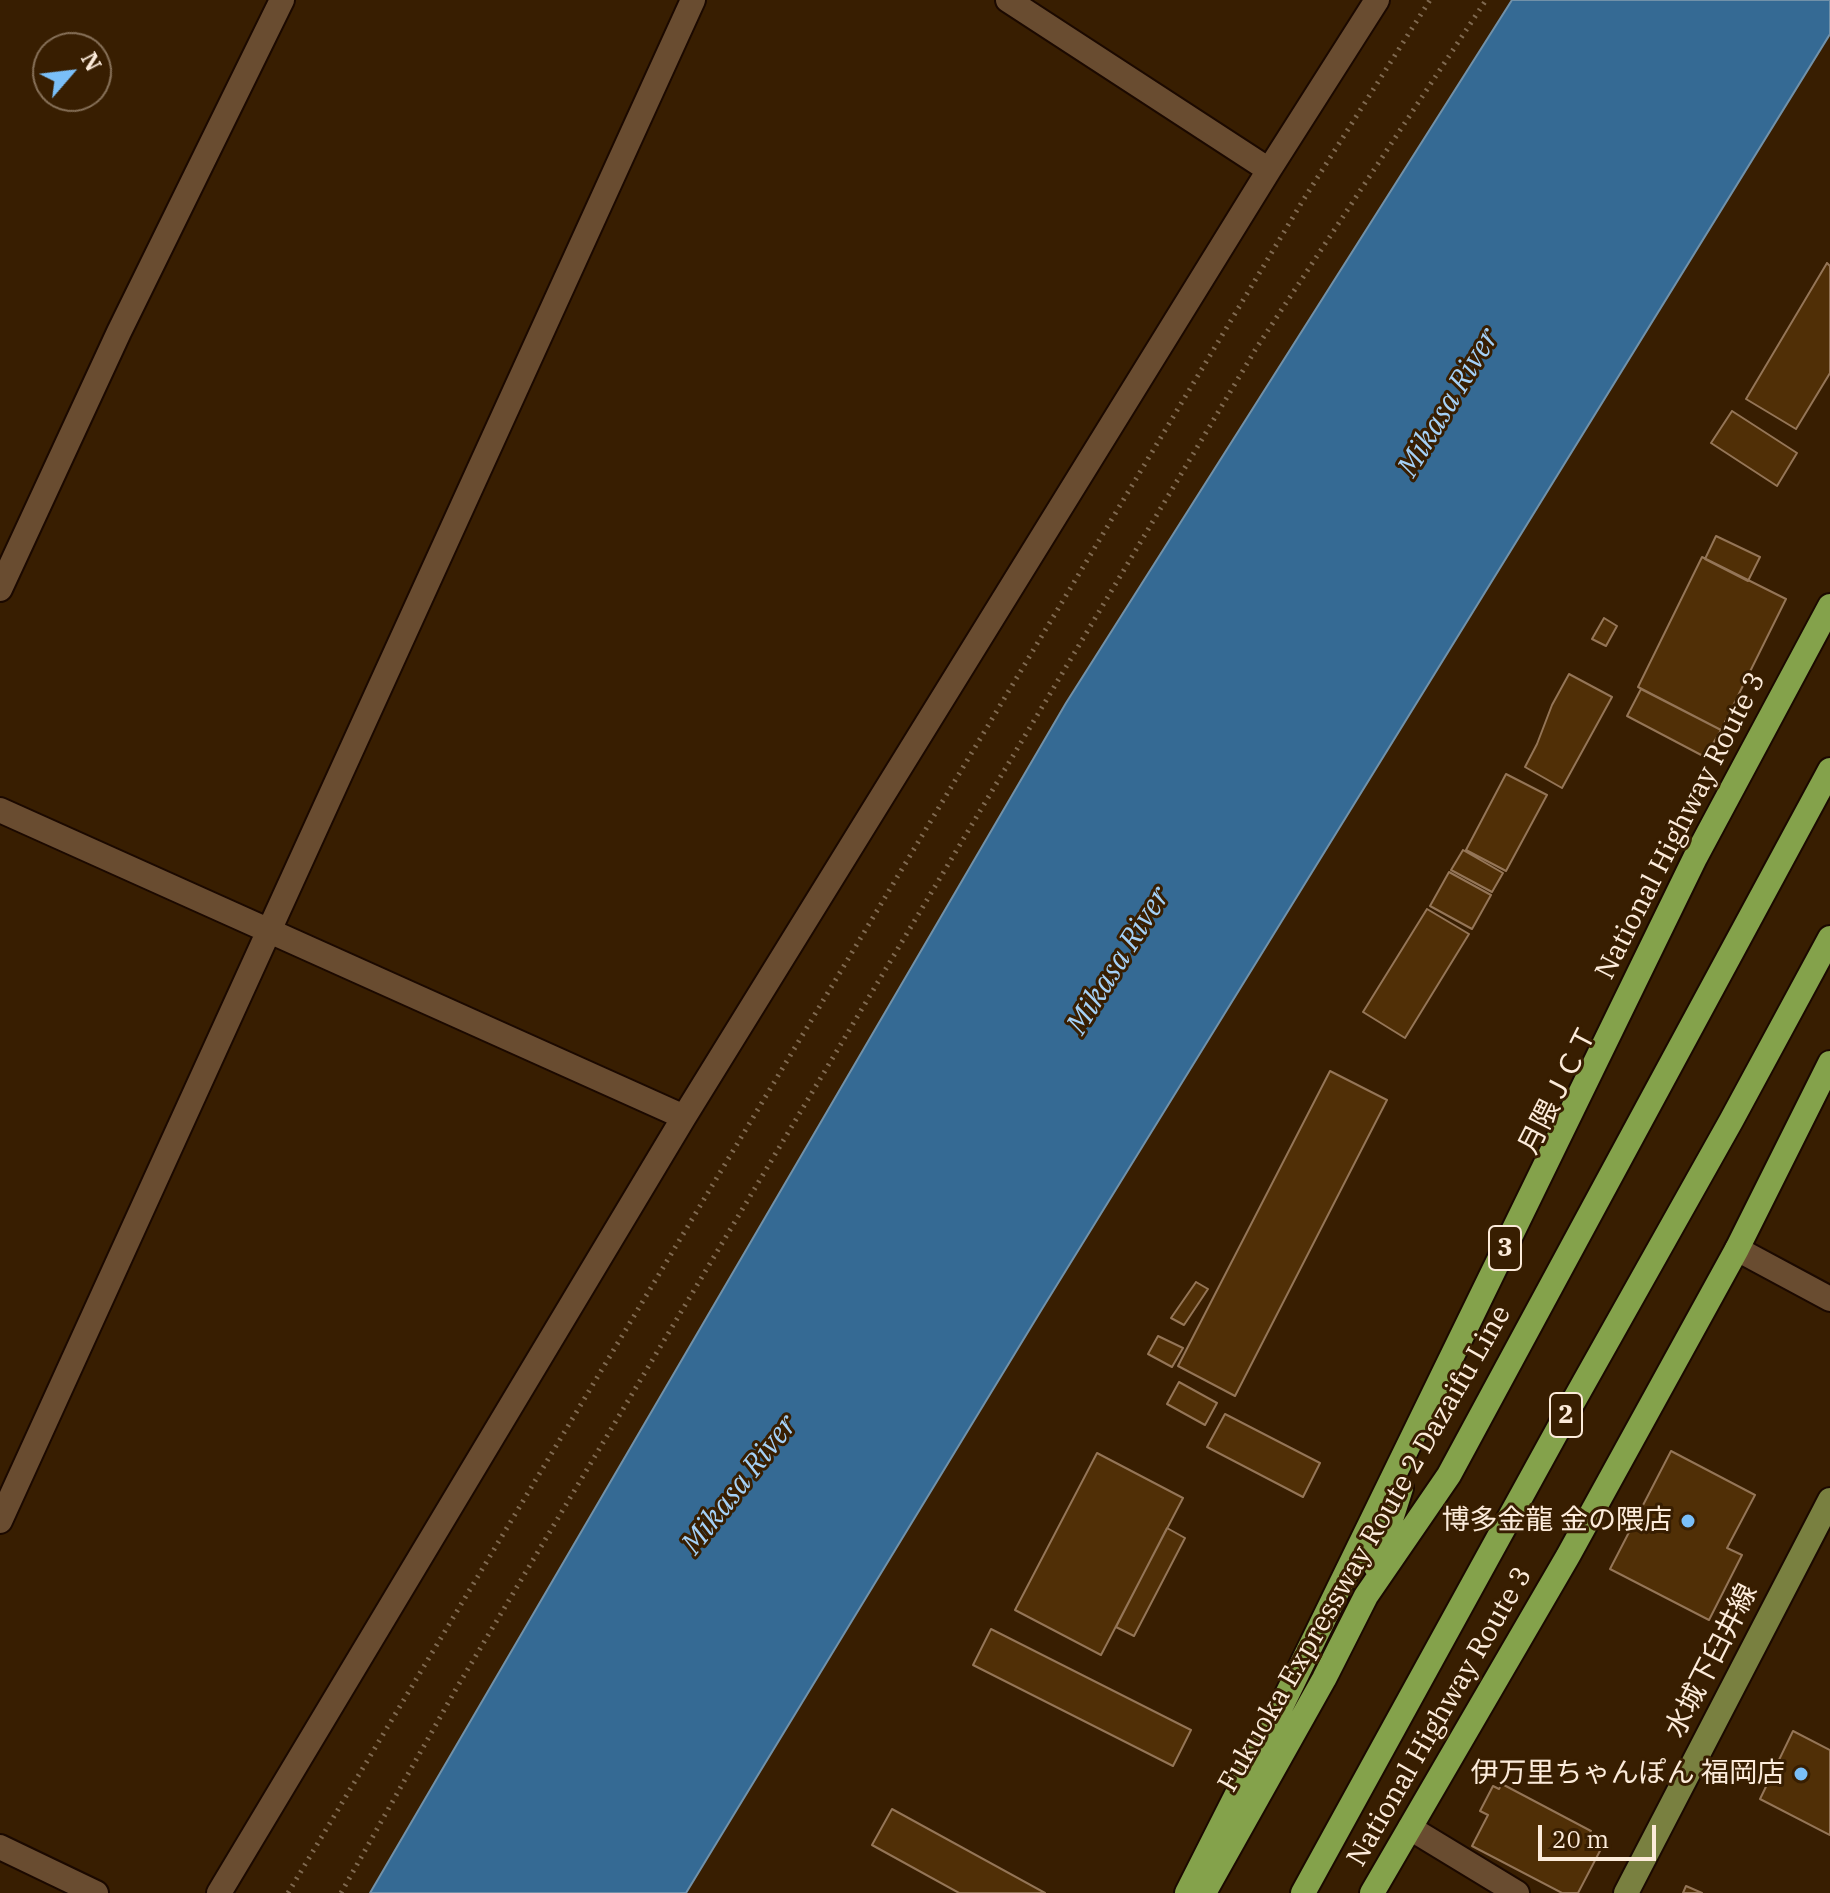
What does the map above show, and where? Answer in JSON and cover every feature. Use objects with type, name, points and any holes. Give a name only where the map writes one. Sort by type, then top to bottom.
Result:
[{"type":"highway","name":"National Highway Route 3","points":[[1187,1893],[1283,1703],[1695,858],[1830,606]]},
{"type":"highway","name":"月隈ＪＣＴ","points":[[1366,1596],[1412,1455],[1476,1318],[1830,623]]},
{"type":"highway","name":"Fukuoka Expressway Route 2 Dazaifu Line","points":[[1204,1893],[1324,1679],[1366,1596],[1449,1475],[1830,770]]},
{"type":"highway","name":"2","points":[[1303,1893],[1830,938]]},
{"type":"highway","name":"National Highway Route 3","points":[[1372,1893],[1568,1556],[1737,1249],[1830,1063]]},
{"type":"main road","name":"水城下臼井線","points":[[1626,1893],[1830,1500]]},
{"type":"street","points":[[0,589],[119,332],[282,0]]},
{"type":"street","points":[[0,1521],[693,0]]},
{"type":"street","points":[[1008,0],[1269,170]]},
{"type":"street","points":[[219,1893],[684,1117],[1377,0]]},
{"type":"street","points":[[0,810],[684,1117]]},
{"type":"street","points":[[1737,1249],[1830,1299]]},
{"type":"street","points":[[1410,1828],[1517,1893]]},
{"type":"street","points":[[0,1847],[96,1893]]},
{"type":"path","points":[[288,1893],[1302,202],[1430,0]]},
{"type":"path","points":[[341,1893],[464,1675],[1257,347],[1486,0]]},
{"type":"water","name":"Mikasa River","points":[[1512,0],[1830,0],[1830,34],[1042,1309],[686,1893],[370,1893],[1066,703]]},
{"type":"building","points":[[1827,263],[1830,266],[1830,373],[1796,429],[1746,399]]},
{"type":"building","points":[[1732,411],[1797,453],[1777,486],[1711,443]]},
{"type":"building","points":[[1716,536],[1760,557],[1748,581],[1705,559]]},
{"type":"building","points":[[1702,557],[1786,599],[1721,730],[1638,687]]},
{"type":"building","points":[[1604,618],[1617,626],[1606,646],[1592,639]]},
{"type":"building","points":[[1569,674],[1612,697],[1562,788],[1525,767]]},
{"type":"building","points":[[1641,689],[1721,730],[1705,757],[1627,716]]},
{"type":"building","points":[[1506,774],[1547,795],[1506,871],[1466,850]]},
{"type":"building","points":[[1463,850],[1503,873],[1492,892],[1451,870]]},
{"type":"building","points":[[1449,872],[1491,895],[1472,929],[1430,906]]},
{"type":"building","points":[[1427,909],[1469,934],[1405,1038],[1363,1012]]},
{"type":"building","points":[[1330,1071],[1387,1100],[1235,1396],[1178,1366]]},
{"type":"building","points":[[1196,1282],[1208,1289],[1184,1325],[1171,1318]]},
{"type":"building","points":[[1158,1336],[1183,1348],[1172,1367],[1148,1354]]},
{"type":"building","points":[[1179,1382],[1217,1403],[1205,1425],[1167,1404]]},
{"type":"building","points":[[1225,1414],[1320,1463],[1303,1497],[1207,1447]]},
{"type":"building","name":"博多金龍 金の隈店","points":[[1671,1451],[1755,1495],[1727,1548],[1742,1555],[1709,1620],[1610,1569]]},
{"type":"building","points":[[1097,1453],[1183,1498],[1101,1655],[1015,1610]]},
{"type":"building","points":[[1167,1528],[1185,1538],[1134,1636],[1116,1627]]},
{"type":"building","points":[[991,1629],[1191,1730],[1173,1766],[973,1665]]},
{"type":"building","name":"伊万里ちゃんぽん 福岡店","points":[[1793,1731],[1830,1750],[1830,1835],[1760,1799]]},
{"type":"building","points":[[1502,1784],[1591,1831],[1587,1839],[1602,1847],[1578,1893],[1562,1893],[1472,1846],[1488,1815],[1480,1811],[1493,1786],[1499,1789]]},
{"type":"building","points":[[892,1809],[1045,1893],[959,1893],[872,1845]]},
{"type":"building","points":[[1686,1886],[1702,1893],[1683,1893]]},
{"type":"place","name":"博多金龍 金の隈店","points":[[1688,1521]]},
{"type":"place","name":"伊万里ちゃんぽん 福岡店","points":[[1801,1774]]}]
